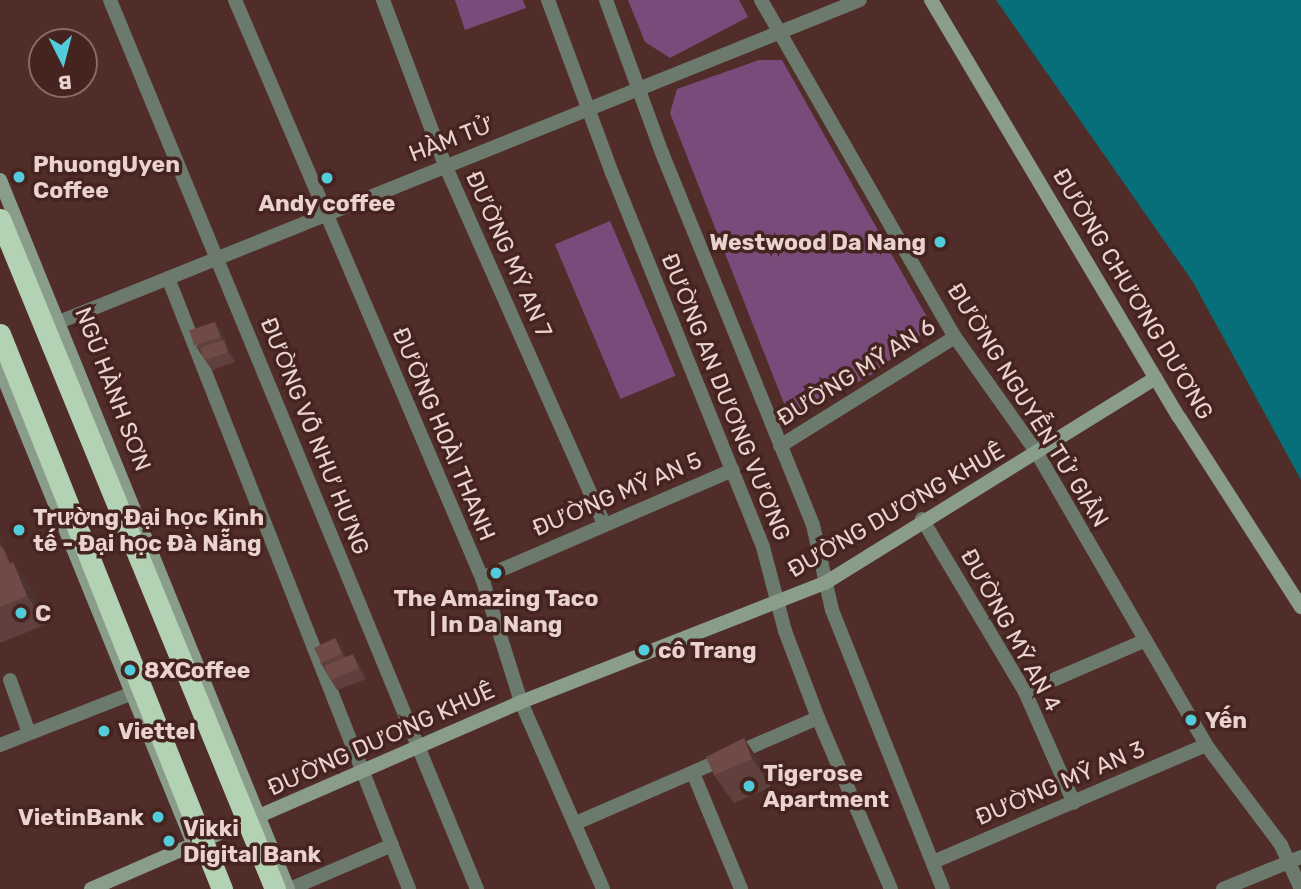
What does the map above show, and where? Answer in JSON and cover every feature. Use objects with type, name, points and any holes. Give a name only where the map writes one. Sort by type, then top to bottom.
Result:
[{"type":"highway","name":"NGŨ HÀNH SƠN","points":[[0,219],[52,325],[252,820],[275,889]]},
{"type":"highway","points":[[1,341],[134,692],[188,806],[199,845],[222,889]]},
{"type":"main road","name":"ĐƯỜNG CHƯƠNG DƯƠNG","points":[[931,0],[1156,377],[1301,607]]},
{"type":"main road","name":"NGŨ HÀNH SƠN","points":[[0,180],[52,325]]},
{"type":"main road","points":[[0,369],[199,845],[211,889]]},
{"type":"main road","name":"ĐƯỜNG DƯƠNG KHUÊ","points":[[91,889],[199,845],[419,745],[521,702],[825,583],[922,519],[1037,453],[1156,377]]},
{"type":"main road","name":"NGŨ HÀNH SƠN","points":[[252,820],[289,889]]},
{"type":"street","name":"ĐƯỜNG VÕ NHƯ HƯNG","points":[[110,0],[477,889]]},
{"type":"street","name":"ĐƯỜNG HOÀI THANH","points":[[235,0],[482,579],[521,702],[576,822],[603,889]]},
{"type":"street","name":"ĐƯỜNG MỸ AN 7","points":[[383,0],[445,166],[604,522]]},
{"type":"street","name":"ĐƯỜNG AN DƯƠNG VƯƠNG","points":[[548,0],[588,110],[763,547],[777,603],[818,718],[891,889]]},
{"type":"street","name":"ĐƯỜNG AN DƯƠNG VƯƠNG","points":[[606,0],[813,526],[825,583],[943,889]]},
{"type":"street","name":"ĐƯỜNG NGUYỄN TỬ GIẢN","points":[[761,0],[956,337],[1037,453],[1206,745],[1296,859],[1301,889]]},
{"type":"street","name":"HÀM TỬ","points":[[52,325],[324,212],[640,91],[860,0]]},
{"type":"street","points":[[168,278],[409,889]]},
{"type":"street","name":"ĐƯỜNG MỸ AN 6","points":[[780,446],[956,337]]},
{"type":"street","name":"ĐƯỜNG MỸ AN 5","points":[[482,579],[604,522],[733,470]]},
{"type":"street","name":"ĐƯỜNG MỸ AN 4","points":[[922,519],[1025,692],[1074,803]]},
{"type":"street","points":[[1025,692],[1144,641]]},
{"type":"street","points":[[10,680],[29,733]]},
{"type":"street","points":[[0,745],[134,692]]},
{"type":"street","points":[[576,822],[818,718]]},
{"type":"street","name":"ĐƯỜNG MỸ AN 3","points":[[933,862],[1206,745]]},
{"type":"street","points":[[692,774],[741,889]]},
{"type":"street","points":[[289,889],[391,845]]},
{"type":"street","points":[[1223,889],[1296,859]]},
{"type":"shaded area","points":[[455,0],[523,0],[526,8],[465,30]]},
{"type":"shaded area","points":[[628,0],[739,0],[748,17],[670,58],[645,42]]},
{"type":"shaded area","points":[[759,60],[782,60],[932,326],[871,375],[790,419],[670,113],[677,89]]},
{"type":"shaded area","points":[[610,221],[676,376],[620,399],[555,244]]},
{"type":"water","points":[[996,0],[1301,0],[1301,480],[1193,282]]},
{"type":"building","points":[[215,322],[220,337],[194,346],[189,330]]},
{"type":"building","points":[[224,340],[228,352],[204,360],[200,348]]},
{"type":"building","points":[[2,547],[9,563],[0,567],[0,548]]},
{"type":"building","points":[[13,562],[27,596],[0,607],[0,567]]},
{"type":"building","points":[[335,638],[342,653],[321,663],[314,648]]},
{"type":"building","points":[[353,654],[359,668],[330,680],[324,666]]},
{"type":"building","points":[[744,738],[752,759],[714,775],[706,757]]},
{"type":"place","name":"PhuongUyen Coffee","points":[[19,177]]},
{"type":"place","name":"Andy coffee","points":[[327,178]]},
{"type":"place","name":"Westwood Da Nang","points":[[940,242]]},
{"type":"place","name":"Trường Đại học Kinh tế - Đại học Đà Nẵng","points":[[19,530]]},
{"type":"place","name":"The Amazing Taco | In Da Nang","points":[[496,573]]},
{"type":"place","name":"C","points":[[21,613]]},
{"type":"place","name":"cô Trang","points":[[644,650]]},
{"type":"place","name":"8XCoffee","points":[[130,670]]},
{"type":"place","name":"Yến","points":[[1191,720]]},
{"type":"place","name":"Viettel","points":[[104,731]]},
{"type":"place","name":"Tigerose Apartment","points":[[749,786]]},
{"type":"place","name":"VietinBank","points":[[158,817]]},
{"type":"place","name":"Vikki Digital Bank","points":[[169,841]]}]
